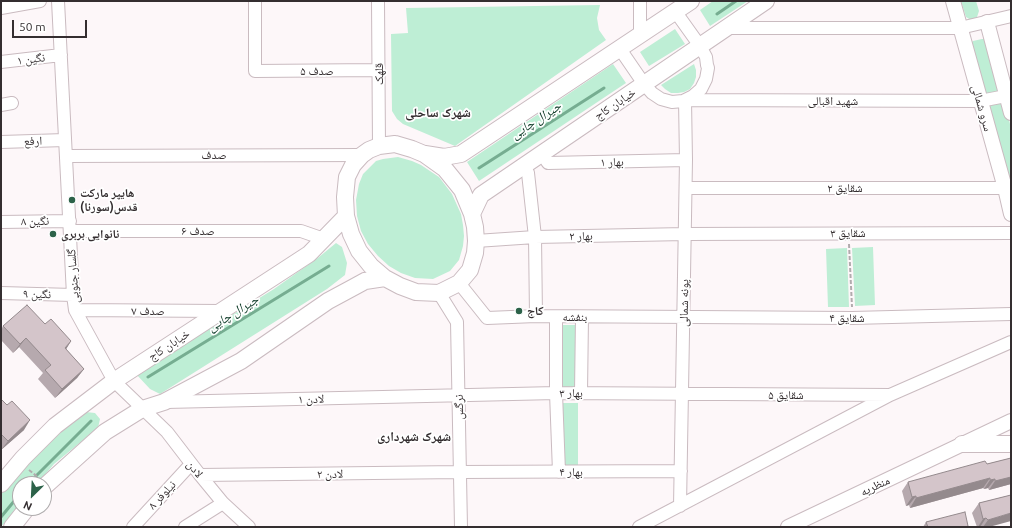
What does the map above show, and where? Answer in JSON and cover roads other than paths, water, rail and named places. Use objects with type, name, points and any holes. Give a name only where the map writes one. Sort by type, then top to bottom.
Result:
[{"type":"main road","points":[[424,154],[444,157],[461,154],[691,1]]},
{"type":"main road","name":"خیابان کاج","points":[[472,214],[481,195],[766,1]]},
{"type":"main road","points":[[395,144],[424,154],[445,169],[462,190],[472,214],[475,227],[475,253],[470,270],[459,283],[439,293],[416,292],[385,278],[371,266],[359,251],[351,234],[346,216],[345,197],[347,177],[353,165],[362,155],[379,146],[395,144]]},
{"type":"main road","name":"خیابان کاج","points":[[1,484],[23,458],[55,426],[114,381],[308,254],[346,216]]},
{"type":"main road","points":[[51,476],[105,432],[142,409],[164,402],[241,362],[328,301],[365,281],[385,278]]},
{"type":"main road","name":"منظریه","points":[[962,444],[1011,444]]},
{"type":"main road","points":[[12,527],[21,516]]},
{"type":"street","points":[[1,8],[40,1]]},
{"type":"street","name":"گلسار جنوبی","points":[[58,1],[75,310],[114,381],[142,409]]},
{"type":"street","name":"صدف ۵","points":[[255,1],[255,71],[378,70]]},
{"type":"street","name":"قلهک","points":[[378,1],[379,146]]},
{"type":"street","points":[[640,1],[640,35]]},
{"type":"street","name":"سرو شمالی","points":[[953,1],[1011,214]]},
{"type":"street","points":[[675,11],[700,46],[706,57],[708,68],[706,79],[701,89],[693,96],[685,100]]},
{"type":"street","points":[[727,28],[960,28],[1011,16]]},
{"type":"street","points":[[987,22],[1009,95],[1011,113]]},
{"type":"street","name":"شهید اقبالی","points":[[620,49],[652,93],[661,99],[672,102],[685,100],[980,101],[1009,95]]},
{"type":"street","name":"نگین ۱","points":[[1,62],[61,55]]},
{"type":"street","name":"پونه شمالی","points":[[680,506],[686,188],[685,100]]},
{"type":"street","name":"ارفع","points":[[1,142],[65,140]]},
{"type":"street","name":"بهار ۱","points":[[542,154],[548,163],[686,160]]},
{"type":"street","name":"صدف","points":[[66,156],[362,155]]},
{"type":"street","points":[[524,166],[528,173],[535,237],[536,316]]},
{"type":"street","name":"شقایق ۲","points":[[686,188],[1005,188]]},
{"type":"street","name":"نگین ۸","points":[[1,222],[70,226]]},
{"type":"street","name":"صدف ۶","points":[[70,226],[301,230],[324,239]]},
{"type":"street","name":"شقایق ۳","points":[[685,234],[1011,233]]},
{"type":"street","name":"بهار ۲","points":[[476,241],[535,237],[685,234]]},
{"type":"street","name":"بنفشه","points":[[459,283],[487,318],[536,316],[684,318]]},
{"type":"street","name":"نرگس","points":[[439,293],[457,322],[461,527]]},
{"type":"street","name":"نگین ۹","points":[[1,294],[73,295]]},
{"type":"street","name":"صدف ۷","points":[[75,310],[221,311]]},
{"type":"street","name":"شقایق ۴","points":[[684,318],[852,318],[1011,314]]},
{"type":"street","points":[[556,317],[556,393],[559,472]]},
{"type":"street","points":[[581,393],[582,317]]},
{"type":"street","points":[[639,527],[890,395],[1011,342]]},
{"type":"street","name":"بهار ۳","points":[[459,396],[556,393],[682,394]]},
{"type":"street","name":"شقایق ۵","points":[[682,394],[890,395]]},
{"type":"street","name":"لادن ۱","points":[[164,402],[459,396]]},
{"type":"street","name":"لادن","points":[[142,409],[166,432],[223,503],[236,522],[249,527]]},
{"type":"street","name":"منظریه","points":[[788,527],[1011,421]]},
{"type":"street","name":"نیلوفر ۸","points":[[133,527],[191,464]]},
{"type":"street","name":"بهار ۴","points":[[460,472],[681,471]]},
{"type":"street","name":"لادن ۲","points":[[200,475],[460,472]]},
{"type":"street","points":[[185,527],[223,503]]},
{"type":"waterway","name":"جیرال چایی","points":[[717,14],[736,1]]},
{"type":"waterway","name":"جیرال چایی","points":[[479,168],[604,88]]},
{"type":"waterway","name":"جیرال چایی","points":[[148,377],[329,266]]},
{"type":"waterway","name":"جیرال چایی","points":[[36,476],[91,421]]},
{"type":"waterway","name":"جیرال چایی","points":[[1,517],[12,504]]},
{"type":"place","name":"هایپر مارکت قدس(سورنا)","points":[[72,200]]},
{"type":"place","name":"نانوایی بربری","points":[[53,234]]},
{"type":"place","name":"کاج","points":[[519,311]]},
{"type":"district","name":"شهرک ساحلی","points":[[438,113]]},
{"type":"district","name":"شهرک شهرداری","points":[[414,437]]}]
